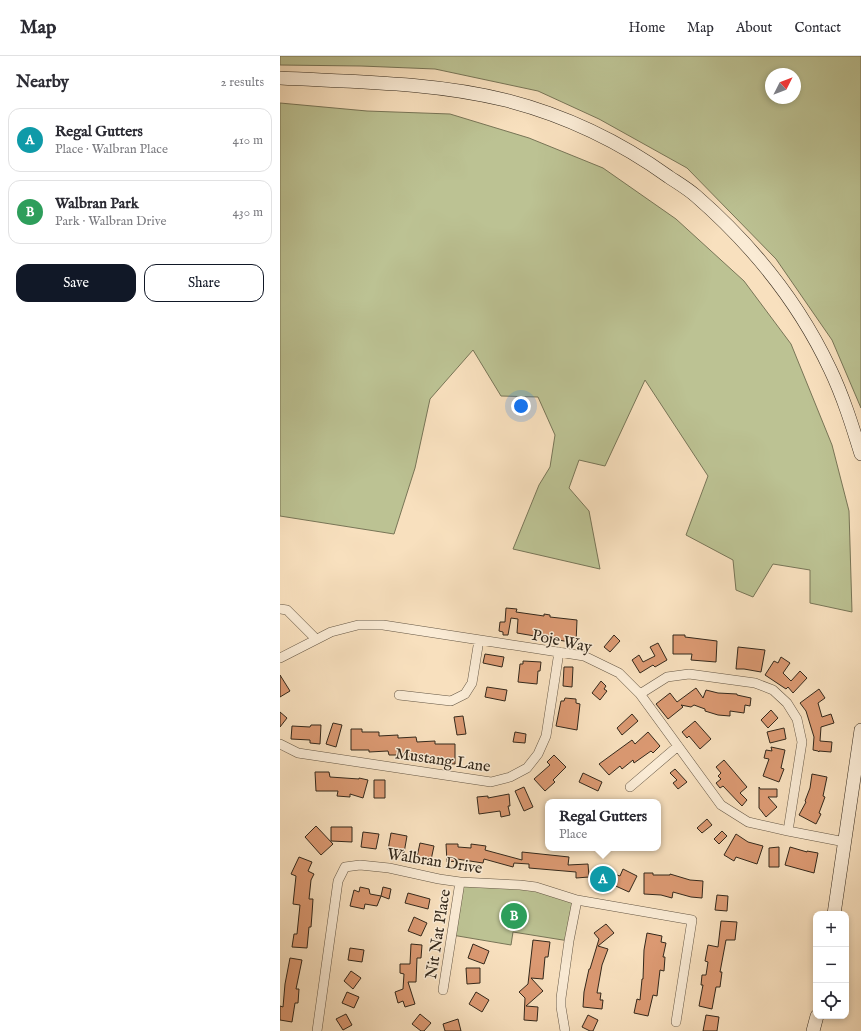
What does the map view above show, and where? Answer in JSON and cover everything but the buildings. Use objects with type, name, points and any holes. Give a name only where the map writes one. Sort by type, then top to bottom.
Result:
[{"type":"main road","points":[[280,78],[389,84],[454,90],[505,100],[540,110],[579,125],[619,145],[657,168],[695,196],[728,226],[758,258],[784,291],[808,328],[830,368],[849,415],[861,454]]},
{"type":"main road","points":[[834,911],[861,730]]},
{"type":"main road","points":[[813,1031],[816,1019]]},
{"type":"street","points":[[280,609],[287,610],[316,639]]},
{"type":"street","name":"Poje Way","points":[[280,658],[331,632],[358,625],[383,625],[584,656],[619,673],[640,694],[721,805],[748,822],[845,842]]},
{"type":"street","points":[[399,695],[451,701],[465,694],[472,683],[479,640]]},
{"type":"street","name":"Mustang Lane","points":[[280,744],[298,753],[491,782],[510,777],[527,768],[538,754],[546,736],[559,652]]},
{"type":"street","points":[[640,694],[667,676],[689,674],[755,683],[773,690],[787,703],[797,719],[802,742],[788,831]]},
{"type":"street","points":[[630,786],[678,746]]},
{"type":"street","name":"Walbran Drive","points":[[317,1031],[338,881],[344,867],[360,865],[389,868],[460,882],[536,887],[577,900],[692,920],[676,1022]]},
{"type":"street","name":"Nit Nat Place","points":[[443,990],[460,882]]},
{"type":"street","points":[[565,1031],[561,1007],[569,941],[577,900]]},
{"type":"green space","points":[[280,56],[861,56],[861,408],[832,340],[776,259],[687,168],[599,119],[538,91],[435,69],[280,65]]},
{"type":"green space","points":[[280,103],[367,111],[450,114],[529,138],[603,168],[676,219],[744,281],[791,344],[832,445],[849,511],[852,612],[810,603],[810,570],[773,564],[753,597],[736,590],[733,560],[686,535],[708,476],[645,380],[605,466],[579,460],[569,488],[589,511],[600,569],[513,549],[539,485],[550,467],[555,435],[538,397],[501,396],[473,350],[430,399],[415,468],[394,534],[280,516]]},
{"type":"green space","points":[[460,882],[520,885],[577,900],[569,941],[513,932],[511,945],[452,935]]},
{"type":"place","name":"Regal Gutters","points":[[603,879]]},
{"type":"place","name":"Walbran Park","points":[[514,916]]}]
